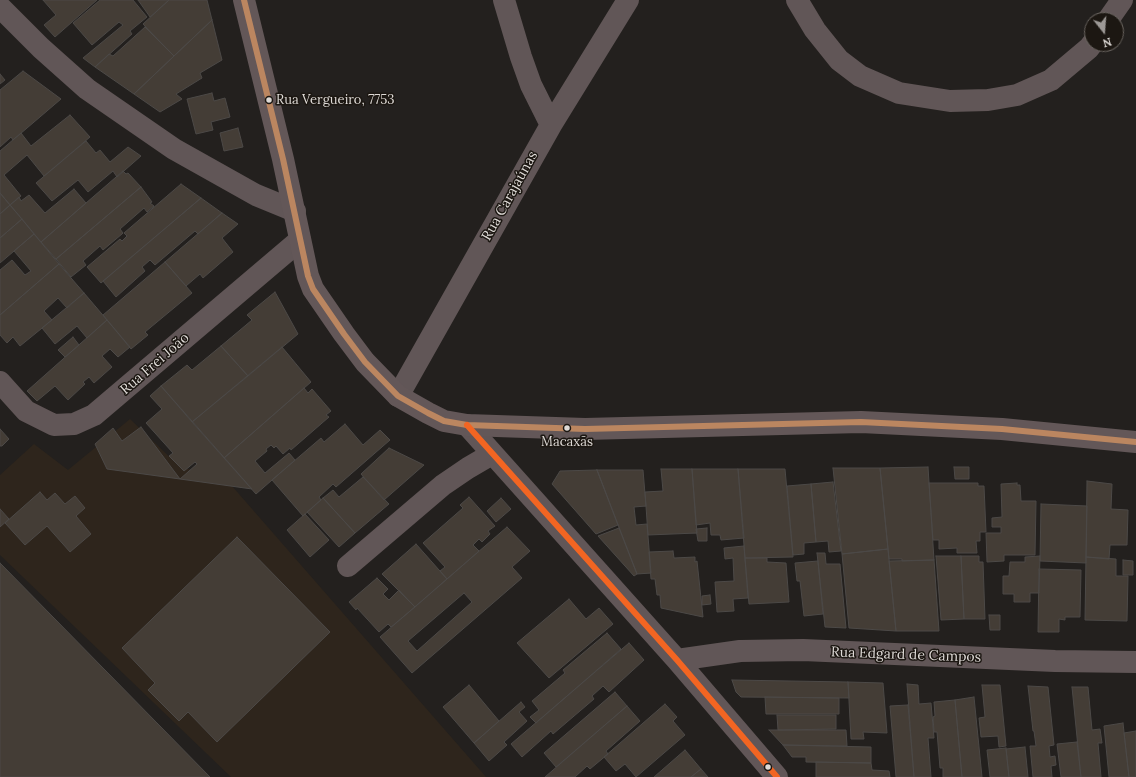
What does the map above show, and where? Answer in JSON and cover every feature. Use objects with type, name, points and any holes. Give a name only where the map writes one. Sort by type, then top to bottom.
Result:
[{"type":"main road","points":[[244,0],[295,210],[308,276],[314,289],[365,362],[398,396],[444,421],[467,426],[585,429],[861,422],[1002,429],[1136,442]]},
{"type":"street","points":[[504,0],[531,85],[551,125]]},
{"type":"street","name":"Rua Carajaúnas","points":[[398,396],[551,125],[628,0]]},
{"type":"street","points":[[797,0],[815,30],[838,60],[860,76],[899,93],[950,101],[988,100],[1017,95],[1051,80],[1084,52]]},
{"type":"street","points":[[1114,12],[1122,0]]},
{"type":"street","points":[[0,7],[41,48],[87,89],[174,149],[256,195],[295,210]]},
{"type":"street","name":"Rua Frei João","points":[[0,382],[26,411],[54,425],[74,424],[94,415],[300,240]]},
{"type":"street","points":[[467,426],[677,660],[777,777]]},
{"type":"street","points":[[348,566],[443,485],[492,454]]},
{"type":"street","name":"Rua Edgard de Campos","points":[[677,660],[740,651],[803,650],[1056,661],[1136,662]]},
{"type":"shaded area","points":[[130,419],[180,467],[225,478],[486,777],[231,777],[0,555],[0,475],[34,444],[68,470]]},
{"type":"building","points":[[43,0],[97,0],[55,37],[44,25],[56,15]]},
{"type":"building","points":[[100,0],[133,0],[147,17],[130,31],[132,34],[95,67],[83,58],[123,25],[119,22],[92,45],[73,23]]},
{"type":"building","points":[[138,0],[169,0],[150,17]]},
{"type":"building","points":[[169,0],[207,0],[212,20],[174,56],[143,24]]},
{"type":"building","points":[[212,20],[222,60],[200,73],[202,78],[176,94],[182,99],[160,112],[134,94]]},
{"type":"building","points":[[145,27],[174,56],[134,94],[95,67],[109,54],[113,56]]},
{"type":"building","points":[[23,71],[61,99],[13,140],[11,137],[0,147],[0,90]]},
{"type":"building","points":[[0,74],[5,80],[0,84]]},
{"type":"building","points":[[212,93],[214,101],[225,98],[230,117],[211,122],[213,130],[196,134],[187,99]]},
{"type":"building","points":[[70,115],[90,137],[44,176],[27,155],[4,175],[21,196],[10,205],[0,193],[0,151],[21,133],[31,146]]},
{"type":"building","points":[[238,128],[243,147],[224,151],[220,133]]},
{"type":"building","points":[[86,141],[96,153],[100,150],[110,162],[128,147],[141,156],[117,177],[113,171],[88,192],[78,180],[52,201],[36,183]]},
{"type":"building","points":[[123,171],[126,174],[128,173],[141,187],[56,259],[41,242]]},
{"type":"building","points":[[181,184],[201,198],[101,283],[87,267],[120,239],[122,241],[127,236],[124,233]]},
{"type":"building","points":[[141,187],[152,202],[150,203],[154,206],[147,212],[144,208],[120,229],[123,233],[122,234],[103,250],[100,246],[83,261],[86,265],[71,277],[56,259]]},
{"type":"building","points":[[74,189],[86,203],[41,242],[10,205],[19,197],[21,201],[29,195],[45,213]]},
{"type":"building","points":[[0,193],[10,205],[0,214]]},
{"type":"building","points":[[201,198],[222,213],[198,234],[195,231],[155,265],[150,260],[142,267],[145,271],[116,297],[103,281]]},
{"type":"building","points":[[10,205],[22,219],[0,238],[0,214]]},
{"type":"building","points":[[222,213],[238,224],[222,238],[233,252],[203,278],[200,274],[186,286],[165,262]]},
{"type":"building","points":[[22,219],[34,234],[0,263],[0,238]]},
{"type":"building","points":[[34,234],[59,264],[0,315],[0,270],[12,260],[25,275],[31,271],[14,251]]},
{"type":"building","points":[[165,262],[192,293],[145,332],[148,335],[131,349],[103,315]]},
{"type":"building","points":[[59,264],[84,293],[67,308],[58,298],[44,311],[52,320],[20,346],[13,337],[7,343],[0,335],[0,315]]},
{"type":"building","points":[[275,292],[298,334],[248,376],[221,346],[252,320],[247,315]]},
{"type":"building","points":[[84,293],[107,320],[87,338],[77,326],[55,344],[42,328]]},
{"type":"building","points":[[107,320],[130,347],[118,357],[110,349],[102,356],[112,367],[94,383],[89,377],[83,382],[85,384],[68,400],[55,386],[37,401],[27,391]]},
{"type":"building","points":[[73,337],[79,345],[65,357],[58,350]]},
{"type":"building","points":[[221,346],[248,376],[192,422],[161,386],[187,365],[192,370]]},
{"type":"building","points":[[282,347],[311,382],[224,458],[192,422]]},
{"type":"building","points":[[161,386],[252,489],[180,479],[197,464],[195,462],[184,471],[169,456],[173,453],[146,423],[162,409],[150,396]]},
{"type":"building","points":[[304,388],[308,393],[312,389],[331,411],[326,415],[329,417],[291,450],[290,448],[283,454],[276,446],[274,448],[271,445],[266,449],[267,451],[255,461],[265,473],[289,453],[295,460],[256,494],[224,458]]},
{"type":"building","points":[[345,424],[363,445],[380,430],[390,440],[336,487],[333,484],[319,497],[321,500],[303,516],[272,480],[321,438],[324,442]]},
{"type":"building","points":[[141,427],[180,479],[107,469],[95,444],[113,428],[122,441]]},
{"type":"building","points":[[0,429],[9,439],[2,446],[0,446]]},
{"type":"building","points":[[389,448],[424,465],[384,500],[361,474]]},
{"type":"building","points":[[928,467],[934,560],[902,561],[902,559],[889,559],[880,468]]},
{"type":"building","points":[[954,467],[969,467],[969,479],[955,479]]},
{"type":"building","points":[[833,468],[880,468],[888,549],[842,554]]},
{"type":"building","points":[[661,469],[692,469],[697,533],[648,535],[645,492],[663,491]]},
{"type":"building","points":[[692,469],[738,469],[744,538],[721,540],[720,535],[711,535],[710,523],[696,525]]},
{"type":"building","points":[[738,469],[785,469],[793,557],[745,558]]},
{"type":"building","points":[[597,470],[618,525],[596,534],[552,484],[560,471]]},
{"type":"building","points":[[597,470],[643,470],[646,506],[634,507],[636,525],[647,524],[651,573],[637,574]]},
{"type":"building","points":[[363,477],[389,504],[355,533],[323,498],[333,490],[339,497]]},
{"type":"building","points":[[1087,481],[1112,484],[1111,509],[1128,510],[1127,545],[1110,545],[1109,559],[1086,557]]},
{"type":"building","points":[[833,482],[841,551],[829,552],[828,541],[816,542],[811,484]]},
{"type":"building","points":[[929,483],[978,483],[978,486],[984,486],[986,532],[980,532],[980,541],[976,541],[977,553],[957,553],[957,548],[939,549],[939,540],[933,540]]},
{"type":"building","points":[[1017,483],[1017,485],[1020,485],[1021,501],[1036,501],[1035,555],[1004,555],[1004,561],[987,562],[986,533],[1001,533],[1001,527],[992,527],[992,518],[1002,517],[1001,484]]},
{"type":"building","points":[[811,484],[816,542],[804,543],[804,554],[793,555],[787,486]]},
{"type":"building","points":[[40,492],[47,500],[55,493],[65,504],[75,496],[85,508],[76,516],[91,534],[70,552],[47,526],[25,545],[5,523]]},
{"type":"building","points":[[469,497],[495,526],[488,531],[490,534],[482,542],[479,539],[473,545],[479,551],[447,579],[440,571],[445,567],[423,543],[463,508],[460,505]]},
{"type":"building","points":[[323,498],[355,533],[339,547],[307,512]]},
{"type":"building","points":[[501,498],[511,509],[496,522],[487,511]]},
{"type":"building","points":[[1041,504],[1087,506],[1086,563],[1040,561]]},
{"type":"building","points":[[0,509],[9,519],[0,527]]},
{"type":"building","points":[[305,514],[329,540],[310,557],[287,530]]},
{"type":"building","points":[[507,527],[530,551],[512,567],[522,578],[412,673],[380,637]],"holes":[[[464,593],[472,602],[417,651],[408,641]]]},
{"type":"building","points":[[619,528],[637,574],[634,576],[598,536]]},
{"type":"building","points":[[707,528],[707,541],[698,541],[696,529]]},
{"type":"building","points":[[237,537],[330,632],[217,742],[188,712],[179,721],[148,690],[155,683],[122,648]]},
{"type":"building","points":[[416,544],[447,579],[415,607],[382,574]]},
{"type":"building","points":[[744,546],[748,598],[733,599],[734,611],[717,612],[715,582],[734,581],[733,558],[725,559],[724,548]]},
{"type":"building","points":[[888,549],[896,631],[849,628],[842,554]]},
{"type":"building","points":[[673,551],[674,558],[695,557],[695,562],[697,561],[703,617],[661,608],[660,595],[657,595],[655,579],[651,579],[649,552]]},
{"type":"building","points":[[817,553],[825,553],[826,564],[840,564],[846,628],[825,627]]},
{"type":"building","points":[[936,556],[961,556],[964,619],[941,620]]},
{"type":"building","points":[[961,556],[979,556],[979,562],[983,562],[985,619],[964,619]]},
{"type":"building","points":[[1040,556],[1039,593],[1030,593],[1030,602],[1014,602],[1014,594],[1003,594],[1003,576],[1009,576],[1010,562],[1025,562],[1025,557]]},
{"type":"building","points":[[1086,557],[1116,559],[1116,576],[1128,576],[1127,621],[1085,620]]},
{"type":"building","points":[[745,558],[767,558],[767,562],[786,563],[789,602],[749,604]]},
{"type":"building","points":[[934,560],[939,631],[896,631],[889,561]]},
{"type":"building","points":[[1123,560],[1133,561],[1133,575],[1123,575]]},
{"type":"building","points":[[818,561],[823,614],[804,616],[800,581],[797,581],[795,563]]},
{"type":"building","points":[[0,563],[210,777],[0,777]]},
{"type":"building","points":[[1039,569],[1081,570],[1080,617],[1065,617],[1065,620],[1059,619],[1059,632],[1038,632]]},
{"type":"building","points":[[377,578],[388,589],[383,594],[389,600],[399,590],[415,607],[391,627],[388,624],[379,632],[357,608],[356,610],[349,602]]},
{"type":"building","points":[[710,595],[711,604],[702,605],[702,596]]},
{"type":"building","points":[[569,599],[586,619],[599,608],[613,624],[549,678],[517,643]]},
{"type":"building","points":[[989,615],[1000,615],[1000,630],[990,630]]},
{"type":"building","points":[[607,633],[621,649],[536,723],[530,717],[539,710],[532,701],[565,673],[563,670]]},
{"type":"building","points":[[629,643],[644,660],[609,692],[603,686],[592,696],[594,699],[553,734],[551,731],[522,757],[511,744]]},
{"type":"building","points":[[732,680],[848,682],[849,698],[741,697],[736,692]]},
{"type":"building","points":[[848,682],[883,683],[887,733],[863,732],[864,739],[851,739]]},
{"type":"building","points":[[907,684],[918,685],[919,704],[931,703],[934,738],[928,738],[931,777],[914,777]]},
{"type":"building","points":[[469,685],[499,721],[474,743],[443,707]]},
{"type":"building","points":[[982,685],[1000,685],[1006,746],[999,747],[998,736],[981,737],[979,718],[985,717]]},
{"type":"building","points":[[1028,686],[1048,687],[1054,745],[1049,746],[1050,757],[1055,756],[1056,765],[1051,766],[1052,777],[1033,777],[1030,746],[1036,746]]},
{"type":"building","points":[[1072,687],[1088,687],[1092,730],[1100,729],[1102,743],[1098,743],[1101,777],[1081,777]]},
{"type":"building","points":[[615,692],[627,706],[556,767],[544,753]]},
{"type":"building","points":[[765,697],[839,698],[839,714],[766,714]]},
{"type":"building","points":[[974,697],[982,777],[962,777],[955,700]]},
{"type":"building","points":[[955,700],[962,777],[943,777],[943,768],[940,768],[937,732],[934,732],[934,702]]},
{"type":"building","points":[[521,702],[525,707],[519,712],[527,721],[504,742],[507,745],[489,761],[474,743]]},
{"type":"building","points":[[665,704],[677,717],[673,721],[685,735],[636,777],[625,764],[616,771],[604,757]]},
{"type":"building","points":[[908,705],[914,777],[896,777],[890,706]]},
{"type":"building","points":[[627,706],[640,721],[606,751],[608,754],[590,769],[587,766],[575,777],[545,777]]},
{"type":"building","points":[[777,715],[836,715],[836,729],[778,730]]},
{"type":"building","points":[[1123,723],[1129,777],[1109,777],[1104,726]]},
{"type":"building","points":[[769,730],[846,730],[847,746],[783,745]]},
{"type":"building","points":[[1136,731],[1136,777],[1129,777],[1124,733]]},
{"type":"building","points":[[1077,742],[1081,777],[1061,777],[1057,744]]},
{"type":"building","points":[[783,745],[871,747],[871,763],[806,762],[806,757],[792,757]]},
{"type":"building","points":[[1025,747],[1028,777],[1009,777],[1006,749]]},
{"type":"building","points":[[1006,748],[1009,777],[990,777],[987,750]]},
{"type":"building","points":[[685,750],[701,769],[691,777],[654,777]]},
{"type":"building","points":[[816,762],[871,763],[872,770],[889,771],[890,777],[816,777]]},
{"type":"building","points":[[701,769],[708,777],[691,777]]},
{"type":"transit line","points":[[244,0],[283,159],[308,276],[313,289],[365,362],[398,396],[444,421],[467,425],[585,429],[861,422],[1002,429],[1136,442]]},
{"type":"transit line","points":[[467,425],[677,660],[777,777]]},
{"type":"place","name":"Rua Vergueiro, 7753","points":[[269,100]]},
{"type":"place","name":"Macaxãs","points":[[567,428]]}]
